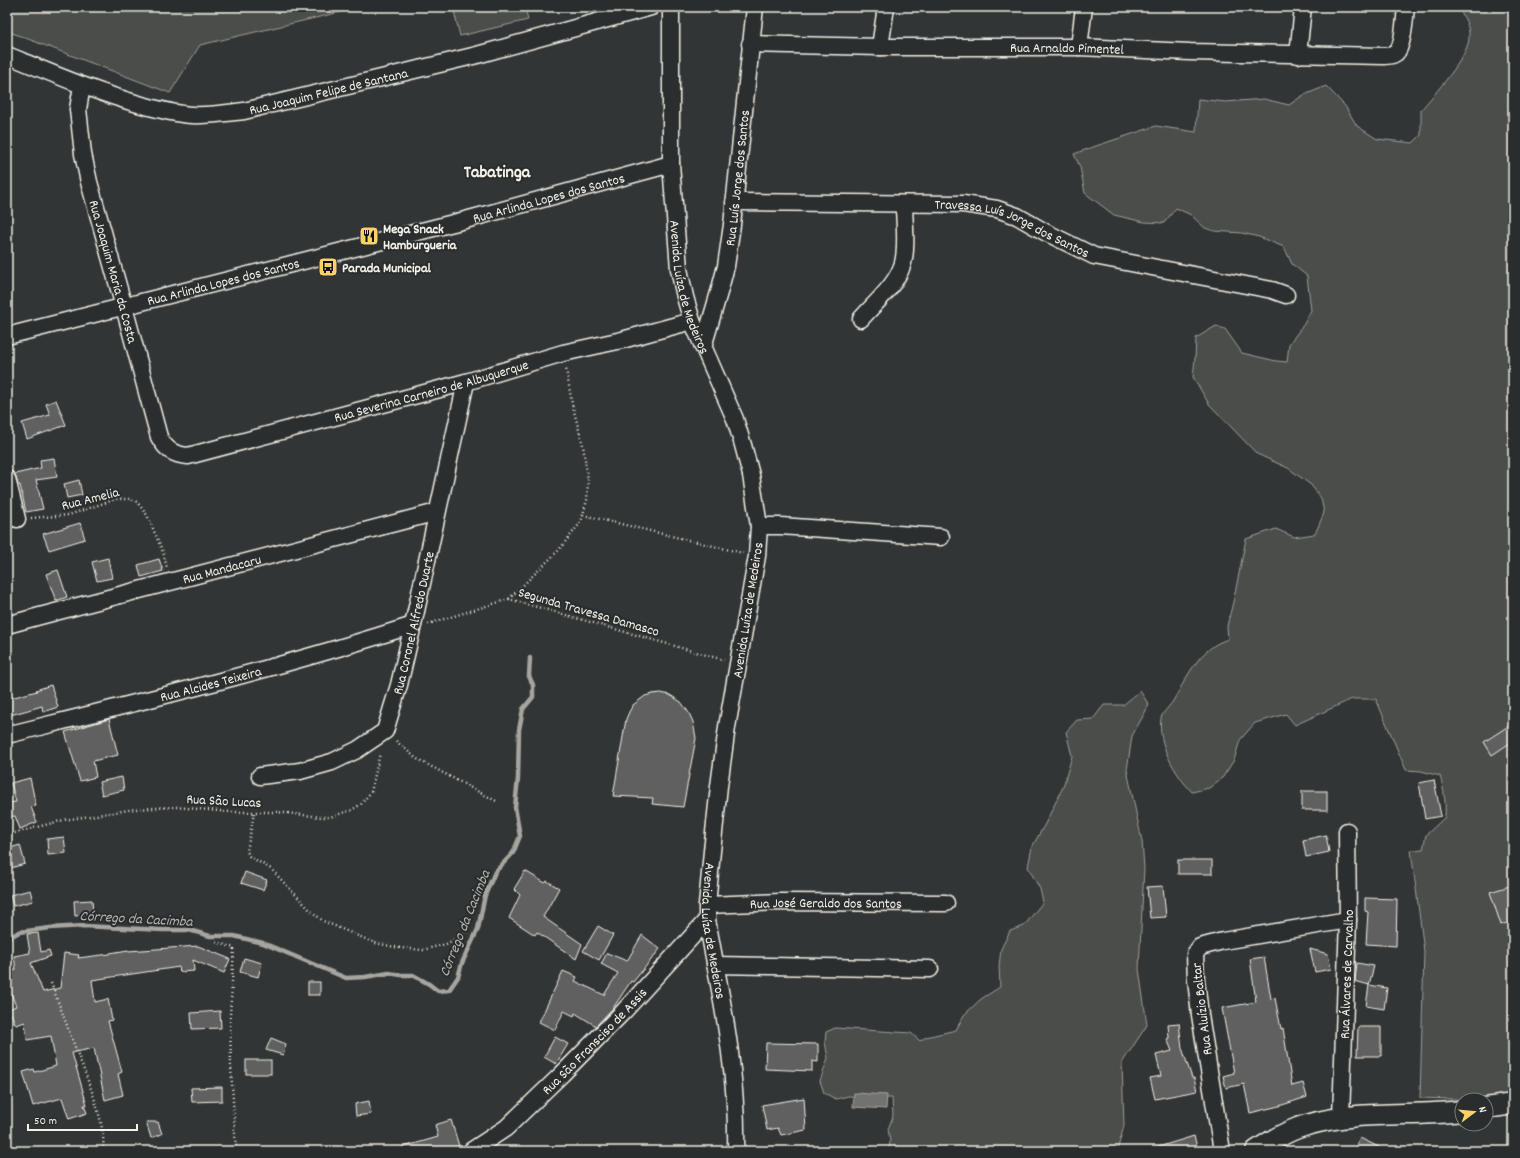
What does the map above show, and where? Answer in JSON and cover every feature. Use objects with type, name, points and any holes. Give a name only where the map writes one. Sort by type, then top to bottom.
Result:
[{"type":"main road","points":[[1494,1107],[1513,1104]]},
{"type":"main road","points":[[1256,1151],[1277,1137],[1306,1125],[1341,1117],[1454,1111]]},
{"type":"street","name":"Rua Joaquim Felipe de Santana","points":[[7,56],[82,86],[163,111],[192,115],[244,111],[477,55],[651,7]]},
{"type":"street","name":"Avenida Luíza de Medeiros","points":[[671,7],[671,164],[679,269],[692,321],[735,419],[751,475],[759,526],[757,556],[727,727],[712,851],[707,913],[731,1061],[735,1096],[736,1151]]},
{"type":"street","name":"Rua Luís Jorge dos Santos","points":[[703,347],[726,266],[732,224],[755,7]]},
{"type":"street","points":[[880,47],[886,7]]},
{"type":"street","points":[[1079,47],[1084,7]]},
{"type":"street","points":[[1298,55],[1303,7]]},
{"type":"street","name":"Rua Arnaldo Pimentel","points":[[750,44],[880,47],[1079,47],[1190,52],[1384,56],[1393,55],[1399,50],[1404,28],[1406,7]]},
{"type":"street","name":"Rua Joaquim Maria da Costa","points":[[82,86],[78,109],[83,154],[89,182],[158,437],[163,445],[171,452]]},
{"type":"street","name":"Rua Arlinda Lopes dos Santos","points":[[7,336],[469,220],[671,164]]},
{"type":"street","name":"Travessa Luís Jorge dos Santos","points":[[734,202],[962,204],[997,209],[1017,216],[1045,232],[1094,256],[1272,290],[1286,294]]},
{"type":"street","points":[[861,319],[895,281],[903,265],[904,204]]},
{"type":"street","name":"Rua Severina Carneiro de Albuquerque","points":[[171,452],[179,456],[188,456],[466,382],[563,353],[622,340],[692,321]]},
{"type":"street","name":"Rua Coronel Alfredo Duarte","points":[[385,731],[399,685],[413,627],[466,382]]},
{"type":"street","points":[[7,479],[17,520]]},
{"type":"street","name":"Rua Mandacaru","points":[[7,626],[40,616],[437,512]]},
{"type":"street","points":[[759,526],[780,526],[941,538]]},
{"type":"street","name":"Rua Alcides Teixeira","points":[[7,735],[219,682],[413,627]]},
{"type":"street","points":[[260,776],[300,771],[332,762],[357,750],[385,731]]},
{"type":"street","name":"Rua Álvares de Carvalho","points":[[1341,1117],[1348,920],[1347,831]]},
{"type":"street","name":"Rua José Geraldo dos Santos","points":[[707,913],[780,902],[946,903]]},
{"type":"street","name":"Rua São Fransciso de Assis","points":[[471,1151],[506,1128],[624,1011],[707,913]]},
{"type":"street","name":"Rua Aluízio Baltar","points":[[1222,1151],[1200,1014],[1195,954],[1200,947],[1223,941],[1348,920]]},
{"type":"street","points":[[715,965],[930,969]]},
{"type":"path","points":[[509,599],[558,551],[581,522],[587,500],[588,480],[583,445],[572,404],[563,353]]},
{"type":"path","name":"Rua Amelia","points":[[17,520],[69,515],[116,499],[130,499],[137,502],[142,508],[154,529],[163,552],[171,582]]},
{"type":"path","points":[[583,515],[757,556]]},
{"type":"path","name":"Segunda Travessa Damasco","points":[[413,627],[509,599],[739,664]]},
{"type":"path","points":[[385,731],[418,759],[496,801]]},
{"type":"path","name":"Rua São Lucas","points":[[7,835],[64,820],[135,809],[176,807],[254,813],[277,812],[325,817],[340,814],[352,810],[361,804],[371,792],[385,731]]},
{"type":"path","points":[[254,813],[247,851],[250,856],[271,869],[323,922],[375,943],[400,948],[423,950],[446,944],[467,932]]},
{"type":"path","points":[[7,918],[8,929]]},
{"type":"path","points":[[216,942],[234,948],[230,1045],[236,1151]]},
{"type":"path","points":[[51,983],[93,1097],[105,1140],[103,1151]]},
{"type":"shaded area","points":[[7,7],[362,7],[200,45],[170,93],[7,31]]},
{"type":"shaded area","points":[[453,7],[525,7],[528,20],[460,36]]},
{"type":"shaded area","points":[[1457,7],[1513,7],[1513,1093],[1494,1097],[1494,1092],[1454,1092],[1454,1099],[1420,1098],[1424,951],[1411,850],[1423,849],[1426,835],[1445,817],[1443,786],[1440,776],[1421,771],[1406,770],[1376,699],[1352,699],[1295,725],[1286,714],[1255,723],[1240,740],[1234,760],[1223,777],[1209,788],[1192,792],[1179,776],[1169,758],[1160,728],[1161,718],[1164,712],[1173,701],[1200,658],[1216,644],[1228,639],[1227,626],[1246,539],[1276,529],[1294,537],[1315,534],[1324,513],[1321,498],[1311,485],[1288,468],[1257,454],[1209,404],[1193,377],[1196,338],[1216,326],[1225,329],[1242,353],[1287,362],[1289,344],[1304,324],[1311,310],[1307,276],[1292,264],[1284,247],[1259,237],[1242,233],[1214,231],[1205,228],[1191,215],[1176,208],[1164,223],[1144,222],[1114,215],[1085,193],[1080,167],[1074,154],[1156,126],[1196,132],[1198,99],[1225,102],[1264,99],[1289,105],[1302,96],[1326,86],[1345,106],[1357,126],[1377,139],[1413,143],[1421,135],[1421,110],[1450,76],[1467,46],[1469,34],[1464,18]]},
{"type":"shaded area","points":[[1140,691],[1149,705],[1132,736],[1127,770],[1142,841],[1144,868],[1139,969],[1147,1025],[1122,1063],[1124,1126],[1117,1151],[889,1151],[890,1141],[888,1129],[893,1116],[892,1098],[848,1096],[836,1099],[824,1093],[820,1081],[828,1058],[825,1042],[826,1032],[835,1028],[911,1033],[920,1041],[926,1037],[956,1030],[964,1015],[981,999],[1000,987],[999,966],[1001,949],[1010,931],[1024,926],[1043,902],[1040,889],[1028,867],[1032,847],[1063,787],[1072,756],[1066,732],[1077,720],[1093,719],[1104,705],[1123,705]]},
{"type":"shaded area","points":[[854,1093],[887,1095],[886,1109],[853,1107]]},
{"type":"building","points":[[56,400],[66,425],[27,439],[22,423],[50,415],[46,404]]},
{"type":"building","points":[[54,458],[57,477],[36,480],[43,509],[26,512],[20,485],[18,485],[15,474],[41,468],[40,460]]},
{"type":"building","points":[[79,480],[82,495],[67,498],[64,484]]},
{"type":"building","points":[[80,523],[85,539],[49,550],[43,534]]},
{"type":"building","points":[[108,558],[112,578],[97,581],[92,562]]},
{"type":"building","points":[[159,559],[163,571],[141,577],[138,565]]},
{"type":"building","points":[[58,570],[67,597],[56,601],[46,574]]},
{"type":"building","points":[[51,685],[58,707],[43,712],[42,706],[7,716],[7,699],[37,691],[36,690]]},
{"type":"building","points":[[661,693],[670,695],[681,702],[689,713],[693,722],[696,738],[683,807],[652,804],[653,798],[613,796],[626,719],[629,712],[633,705],[645,696]]},
{"type":"building","points":[[109,719],[118,755],[93,761],[96,777],[80,781],[65,732]]},
{"type":"building","points":[[1513,723],[1513,741],[1492,755],[1484,742]]},
{"type":"building","points":[[122,777],[124,790],[102,795],[99,782]]},
{"type":"building","points":[[30,778],[36,806],[31,807],[37,822],[20,829],[15,816],[7,817],[7,803],[16,802],[11,783]]},
{"type":"building","points":[[1434,780],[1441,816],[1425,819],[1419,783]]},
{"type":"building","points":[[1302,791],[1327,791],[1327,810],[1302,810]]},
{"type":"building","points":[[1326,835],[1329,852],[1306,857],[1303,840]]},
{"type":"building","points":[[64,837],[66,853],[48,855],[47,839]]},
{"type":"building","points":[[20,845],[25,864],[7,869],[7,849]]},
{"type":"building","points":[[1178,860],[1212,860],[1212,874],[1178,874]]},
{"type":"building","points":[[525,871],[545,883],[547,881],[559,888],[543,917],[582,944],[576,959],[537,932],[535,935],[509,918],[520,895],[514,889]]},
{"type":"building","points":[[245,872],[267,880],[263,890],[241,883]]},
{"type":"building","points":[[1513,885],[1513,921],[1501,925],[1490,892]]},
{"type":"building","points":[[1163,886],[1166,917],[1150,918],[1147,887]]},
{"type":"building","points":[[30,890],[33,901],[13,906],[10,895]]},
{"type":"building","points":[[1365,898],[1397,899],[1396,946],[1366,944],[1368,912],[1365,911]]},
{"type":"building","points":[[92,900],[93,914],[75,916],[74,901]]},
{"type":"building","points":[[598,926],[613,935],[599,960],[583,951]]},
{"type":"building","points":[[38,933],[41,952],[49,950],[51,956],[31,963],[43,992],[60,988],[64,953],[79,955],[78,958],[128,950],[198,946],[230,959],[224,973],[193,960],[194,971],[180,972],[179,967],[92,980],[95,1002],[108,999],[112,1020],[108,1021],[122,1072],[118,1074],[123,1095],[105,1100],[94,1048],[72,1053],[87,1105],[84,1105],[87,1113],[69,1119],[62,1098],[33,1106],[23,1072],[34,1069],[35,1072],[56,1066],[51,1036],[27,1040],[25,1022],[16,1025],[9,1009],[16,1006],[7,984],[7,972],[16,970],[14,956],[30,953],[27,934]]},
{"type":"building","points":[[642,935],[660,949],[633,982],[631,981],[613,1008],[596,1026],[575,1013],[574,1016],[564,1011],[555,1030],[539,1022],[563,971],[577,977],[575,981],[604,995],[618,973],[601,964],[607,953],[627,961]]},
{"type":"building","points":[[1310,949],[1328,954],[1331,969],[1315,972]]},
{"type":"building","points":[[1264,957],[1271,999],[1275,998],[1281,1029],[1283,1028],[1292,1086],[1303,1083],[1307,1097],[1250,1113],[1244,1084],[1226,1088],[1223,1076],[1234,1073],[1222,1008],[1256,1002],[1250,959]]},
{"type":"building","points":[[244,958],[262,963],[258,977],[240,972]]},
{"type":"building","points":[[1357,963],[1374,966],[1369,985],[1355,981]]},
{"type":"building","points":[[308,982],[320,982],[320,995],[308,995]]},
{"type":"building","points":[[1369,985],[1387,988],[1384,1009],[1366,1006]]},
{"type":"building","points":[[220,1011],[221,1028],[192,1029],[191,1013]]},
{"type":"building","points":[[1179,1023],[1182,1048],[1192,1078],[1194,1078],[1197,1091],[1155,1099],[1150,1078],[1161,1076],[1156,1055],[1172,1051],[1167,1039],[1169,1038],[1168,1024]]},
{"type":"building","points":[[1358,1027],[1381,1027],[1381,1056],[1357,1056]]},
{"type":"building","points":[[555,1037],[568,1044],[556,1064],[544,1057]]},
{"type":"building","points":[[271,1038],[286,1044],[283,1055],[266,1050]]},
{"type":"building","points":[[766,1043],[818,1044],[818,1062],[812,1061],[812,1071],[765,1069]]},
{"type":"building","points":[[246,1060],[271,1060],[271,1074],[246,1074]]},
{"type":"building","points":[[222,1087],[222,1101],[192,1102],[191,1088]]},
{"type":"building","points":[[804,1098],[806,1130],[781,1135],[778,1128],[767,1130],[762,1105]]},
{"type":"building","points":[[369,1101],[371,1114],[356,1116],[355,1104]]},
{"type":"building","points":[[451,1120],[459,1146],[446,1151],[401,1151],[400,1148],[438,1137],[435,1125]]},
{"type":"building","points":[[146,1122],[158,1122],[162,1134],[151,1138]]},
{"type":"building","points":[[1194,1136],[1198,1151],[1155,1151],[1155,1148]]},
{"type":"building","points":[[1360,1138],[1387,1151],[1354,1151]]},
{"type":"waterway","name":"Córrego da Cacimba","points":[[7,939],[19,932],[84,926],[189,930],[210,936],[234,936],[263,943],[346,978],[365,977],[389,973],[413,975],[438,991],[449,990],[458,977],[462,963],[478,929],[485,895],[495,872],[513,853],[520,836],[515,807],[518,778],[519,730],[523,709],[533,697],[533,685],[529,676],[530,658]]},
{"type":"place","name":"Mega Snack Hamburgueria","points":[[369,236]]},
{"type":"place","name":"Parada Municipal","points":[[328,267]]},
{"type":"district","name":"Tabatinga","points":[[497,171]]}]
